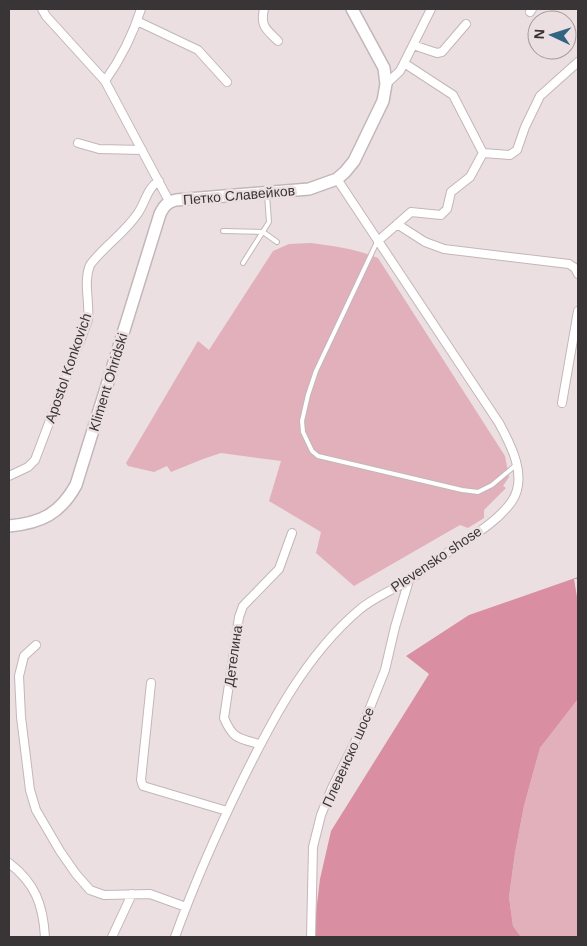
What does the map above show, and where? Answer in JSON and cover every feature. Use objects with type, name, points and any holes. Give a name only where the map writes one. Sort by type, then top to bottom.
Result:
[{"type":"street","points":[[42,9],[46,16],[105,81],[170,202]]},
{"type":"street","points":[[105,81],[115,67],[141,9]]},
{"type":"street","points":[[264,9],[262,21],[264,26],[278,41]]},
{"type":"street","points":[[337,179],[354,161],[383,101],[386,84],[384,68],[352,9]]},
{"type":"street","points":[[386,84],[400,71],[431,9]]},
{"type":"street","points":[[137,21],[198,50],[227,82]]},
{"type":"street","points":[[413,45],[437,53],[442,52],[466,24]]},
{"type":"street","points":[[483,153],[510,155],[516,150],[525,126],[540,96],[578,62]]},
{"type":"street","points":[[404,63],[453,95],[483,153]]},
{"type":"street","points":[[78,143],[99,148],[142,150]]},
{"type":"street","points":[[378,241],[411,212],[441,215],[447,209],[451,192],[470,177],[483,153]]},
{"type":"street","name":"Петко Славейков","points":[[170,202],[309,189],[337,179]]},
{"type":"street","name":"Plevensko shose","points":[[175,937],[227,811],[259,744],[300,677],[344,624],[360,609],[409,580],[500,515],[512,502],[516,494],[517,464],[509,441],[499,423],[337,179]]},
{"type":"street","name":"Apostol Konkovich","points":[[9,476],[28,467],[36,460],[88,320],[87,273],[90,265],[133,220],[140,211],[151,186],[159,181]]},
{"type":"street","name":"Kliment Ohridski","points":[[9,526],[36,522],[53,513],[68,500],[76,485],[160,214],[164,206],[170,202]]},
{"type":"street","points":[[398,224],[425,242],[444,249],[569,264],[575,268],[578,274]]},
{"type":"street","points":[[562,403],[578,311]]},
{"type":"street","name":"Детелина","points":[[259,744],[240,739],[230,732],[224,718],[239,617],[243,606],[279,569],[292,533]]},
{"type":"street","name":"Плевенско шосе","points":[[311,937],[313,847],[321,815],[332,788],[362,730],[385,670],[409,580]]},
{"type":"street","points":[[36,645],[24,656],[20,676],[21,717],[30,790],[36,810],[60,851],[90,890],[104,895],[150,894],[186,907]]},
{"type":"street","points":[[151,682],[141,780],[143,786],[227,811]]},
{"type":"street","points":[[9,862],[30,883],[39,900],[45,937]]},
{"type":"street","points":[[112,937],[132,894]]},
{"type":"lane","points":[[243,263],[269,222],[267,192]]},
{"type":"lane","points":[[223,231],[263,232],[277,242]]},
{"type":"lane","points":[[378,241],[316,371],[308,395],[302,421],[303,432],[312,450],[318,456],[462,490],[478,492],[492,485],[517,464]]},
{"type":"shaded area","points":[[311,243],[353,250],[378,258],[505,456],[509,477],[503,486],[506,488],[484,510],[484,518],[468,528],[460,525],[354,586],[316,553],[321,532],[269,501],[281,461],[221,453],[171,472],[167,466],[154,472],[128,466],[126,463],[198,341],[209,350],[273,251],[289,244]]},
{"type":"shaded area","points":[[578,577],[578,579],[574,579],[578,603],[578,699],[540,748],[524,806],[509,897],[513,926],[521,937],[313,937],[320,879],[331,831],[429,674],[406,656],[469,615]]},
{"type":"shaded area","points":[[578,699],[578,937],[521,937],[513,926],[509,897],[524,806],[540,748]]}]
